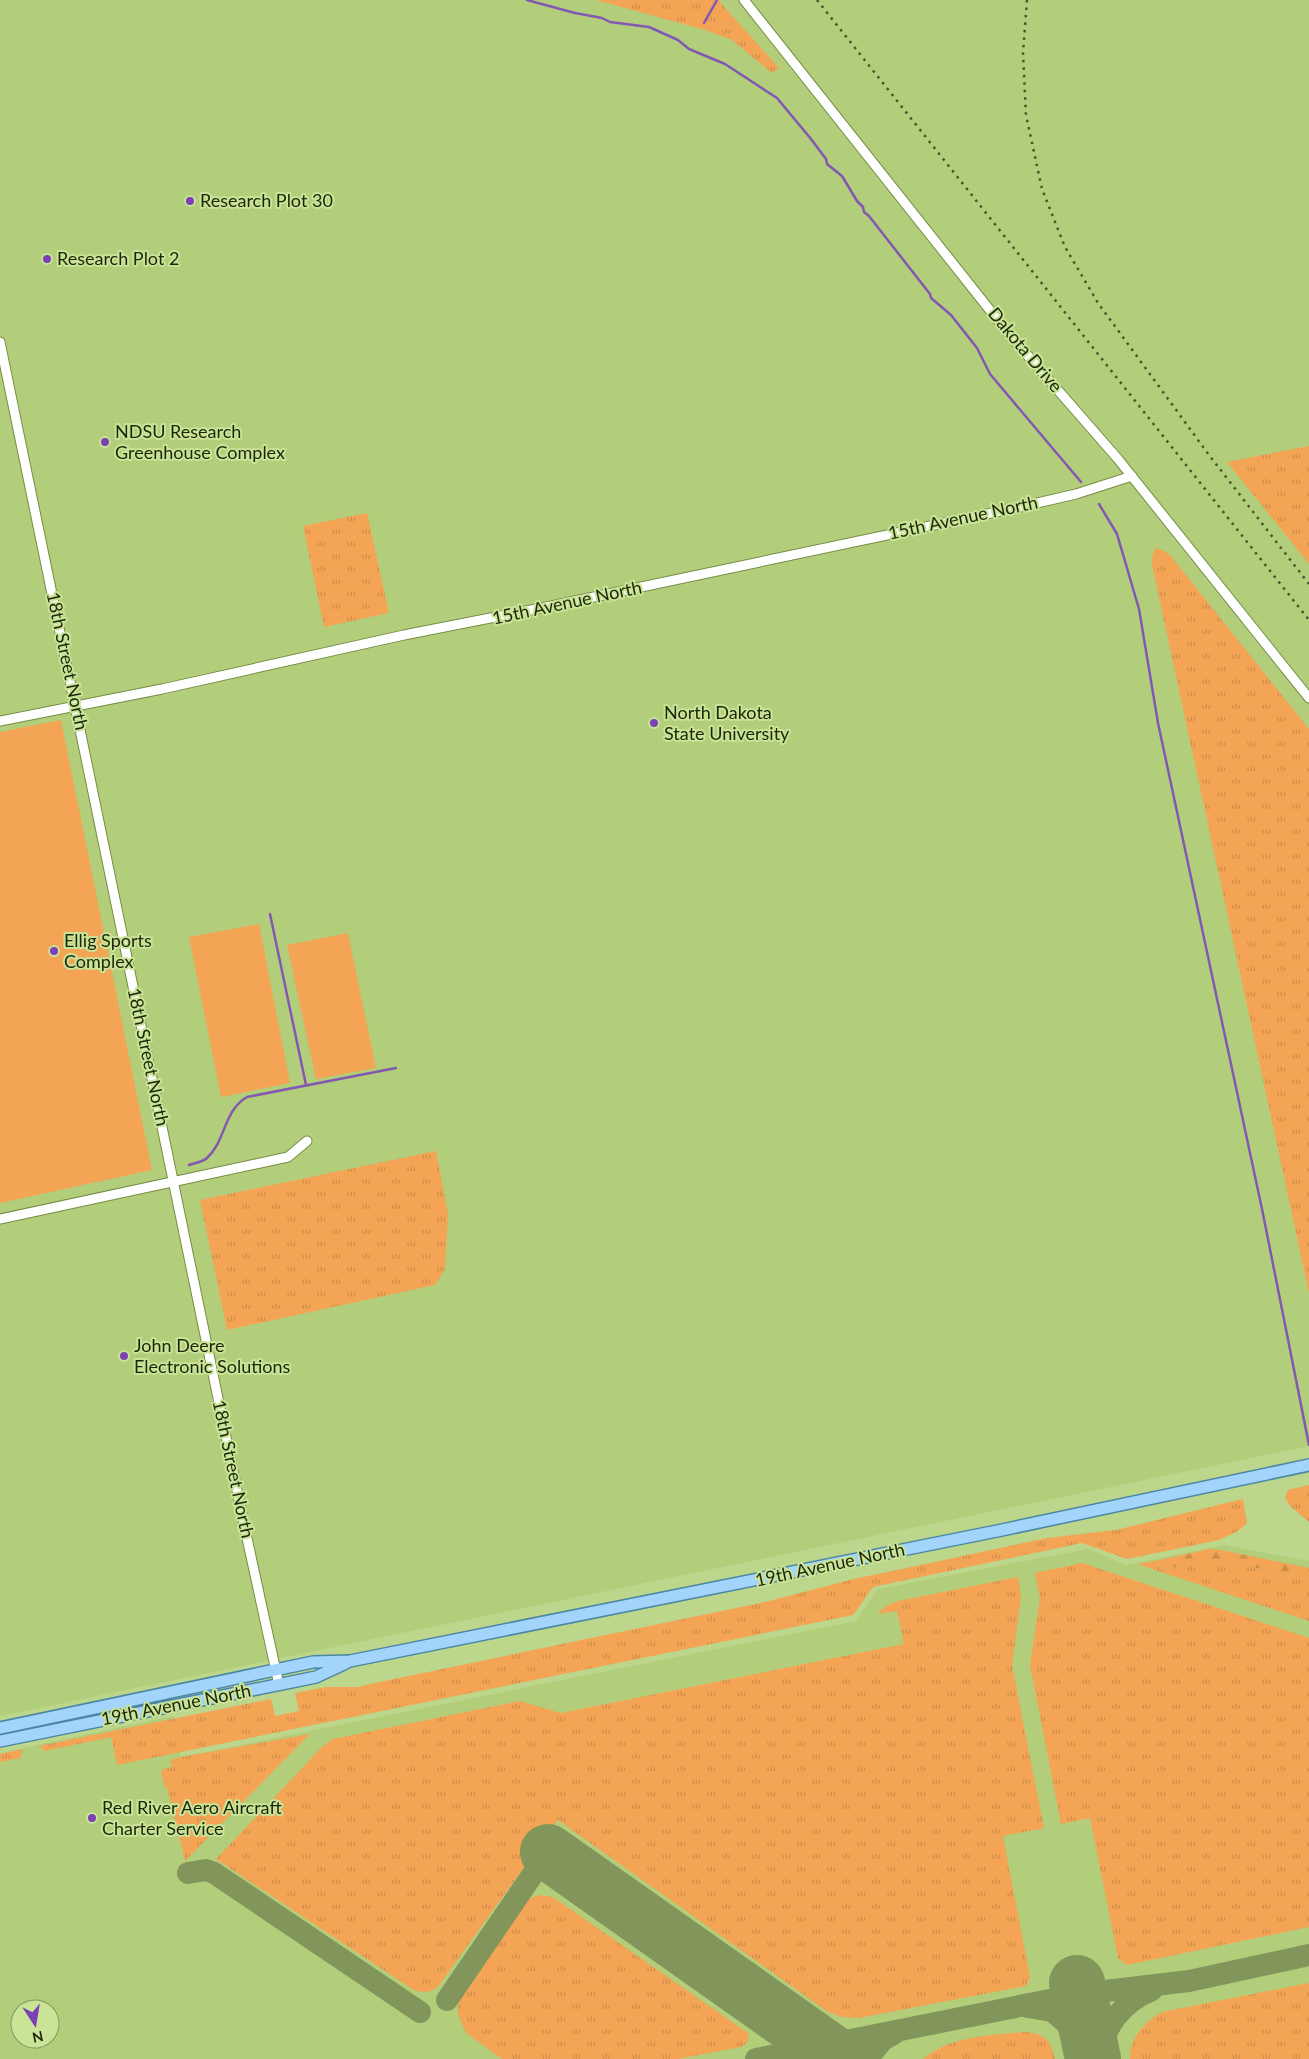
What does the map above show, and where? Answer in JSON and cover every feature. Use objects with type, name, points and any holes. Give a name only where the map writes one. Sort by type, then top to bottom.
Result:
[{"type":"main road","name":"19th Avenue North","points":[[0,1728],[313,1662],[350,1661],[911,1549],[1309,1464]]},
{"type":"main road","name":"19th Avenue North","points":[[0,1741],[316,1677],[350,1661]]},
{"type":"street","name":"Dakota Drive","points":[[744,0],[1008,333],[1132,476],[1309,698]]},
{"type":"street","name":"18th Street North","points":[[0,342],[279,1684]]},
{"type":"street","name":"15th Avenue North","points":[[0,721],[162,689],[404,635],[1020,507],[1076,494],[1132,476]]},
{"type":"street","points":[[0,1220],[288,1157],[307,1141]]},
{"type":"shaded area","name":"North Dakota State University","points":[[0,0],[1309,0],[1309,1446],[0,1716]]},
{"type":"shaded area","points":[[1224,1545],[1309,1561],[1309,2059],[0,2059],[0,1753],[173,1716],[181,1757],[856,1621],[878,1589],[1088,1549],[1126,1565]]},
{"type":"green space","points":[[596,0],[718,0],[779,68],[772,73],[732,40],[705,30]]},
{"type":"green space","points":[[1309,446],[1309,564],[1227,462]]},
{"type":"green space","points":[[367,513],[389,613],[324,627],[303,526]]},
{"type":"green space","points":[[1155,548],[1170,555],[1309,729],[1309,1293],[1152,565]]},
{"type":"green space","name":"Ellig Sports Complex","points":[[61,720],[152,1170],[0,1203],[0,732]]},
{"type":"green space","points":[[259,924],[290,1083],[221,1097],[189,937]]},
{"type":"green space","points":[[348,933],[376,1068],[316,1079],[287,945]]},
{"type":"green space","points":[[436,1151],[448,1214],[445,1269],[435,1285],[227,1330],[200,1200]]},
{"type":"green space","points":[[1309,1485],[1309,1522],[1289,1505],[1285,1497],[1288,1490]]},
{"type":"green space","points":[[1243,1499],[1247,1523],[1238,1531],[1219,1540],[1127,1559],[1082,1543],[873,1587],[853,1615],[117,1765],[111,1737],[45,1751],[39,1746],[271,1699],[275,1716],[299,1711],[295,1693],[326,1687],[358,1687],[765,1602],[854,1579],[1047,1538],[1116,1530]]},
{"type":"green space","points":[[1209,1549],[1309,1568],[1309,1579],[1212,1559],[1162,1570],[1155,1561]]},
{"type":"green space","points":[[1212,1559],[1309,1579],[1309,1621],[1137,1564],[1155,1561],[1162,1570]]},
{"type":"green space","points":[[1082,1563],[1309,1638],[1309,1927],[1127,1965],[1118,1958],[1090,1818],[1061,1824],[1030,1665],[1040,1598],[1035,1573]]},
{"type":"green space","points":[[1018,1577],[1021,1597],[1012,1665],[1044,1828],[1003,1836],[1030,1977],[1026,1986],[859,2018],[842,2017],[828,2012],[558,1820],[437,1988],[427,1992],[415,1991],[216,1859],[321,1748],[333,1739],[520,1701],[561,1713],[904,1644],[897,1611],[877,1614],[886,1606],[898,1601]]},
{"type":"green space","points":[[310,1734],[185,1861],[161,1770],[172,1767],[170,1760]]},
{"type":"green space","points":[[23,1749],[20,1758],[0,1762],[0,1754]]},
{"type":"green space","points":[[539,1895],[553,1897],[748,2033],[748,2041],[741,2047],[678,2059],[502,2059],[466,2033],[458,2014],[458,2003],[462,1993],[529,1899]]},
{"type":"green space","points":[[1309,1983],[1309,2059],[1130,2059],[1132,2044],[1139,2031],[1162,2012]]},
{"type":"green space","points":[[1024,2032],[1037,2034],[1046,2039],[1049,2042],[1055,2059],[923,2059],[934,2051],[958,2041]]},
{"type":"waterway","points":[[527,0],[602,18],[610,22],[649,27],[678,40],[689,49],[725,64],[777,98],[811,139],[826,159],[827,164],[842,176],[857,201],[863,207],[864,212],[930,294],[931,298],[951,315],[977,348],[990,374],[1081,482]]},
{"type":"waterway","points":[[704,23],[717,0]]},
{"type":"waterway","points":[[1099,504],[1117,534],[1139,609],[1158,723],[1262,1209],[1309,1445]]},
{"type":"waterway","points":[[270,914],[306,1085]]},
{"type":"waterway","points":[[189,1165],[205,1159],[213,1151],[233,1110],[247,1097],[396,1068]]},
{"type":"taxiway","points":[[447,2000],[548,1852]]},
{"type":"taxiway","points":[[188,1873],[206,1870],[214,1873],[420,2012]]},
{"type":"taxiway","points":[[756,2059],[1080,1994],[1189,1981],[1309,1955]]},
{"type":"taxiway","points":[[1097,2059],[1105,2036],[1116,2017],[1131,2002],[1152,1990]]},
{"type":"taxiway","points":[[1028,2007],[1052,2011],[1066,2023],[1090,2059]]},
{"type":"taxiway","points":[[867,2059],[883,2040],[895,2033]]},
{"type":"runway","points":[[548,1852],[841,2059]]},
{"type":"runway","points":[[1077,1983],[1093,2059]]},
{"type":"railway","points":[[817,0],[1309,620]]},
{"type":"railway","points":[[1027,0],[1023,53],[1026,115],[1042,189],[1065,247],[1098,303],[1209,455],[1309,584]]},
{"type":"place","name":"Research Plot 30","points":[[190,201]]},
{"type":"place","name":"Research Plot 2","points":[[47,259]]},
{"type":"place","name":"NDSU Research Greenhouse Complex","points":[[105,442]]},
{"type":"place","name":"North Dakota State University","points":[[654,723]]},
{"type":"place","name":"Ellig Sports Complex","points":[[54,951]]},
{"type":"place","name":"John Deere Electronic Solutions","points":[[124,1356]]},
{"type":"place","name":"Red River Aero Aircraft Charter Service","points":[[92,1818]]}]
